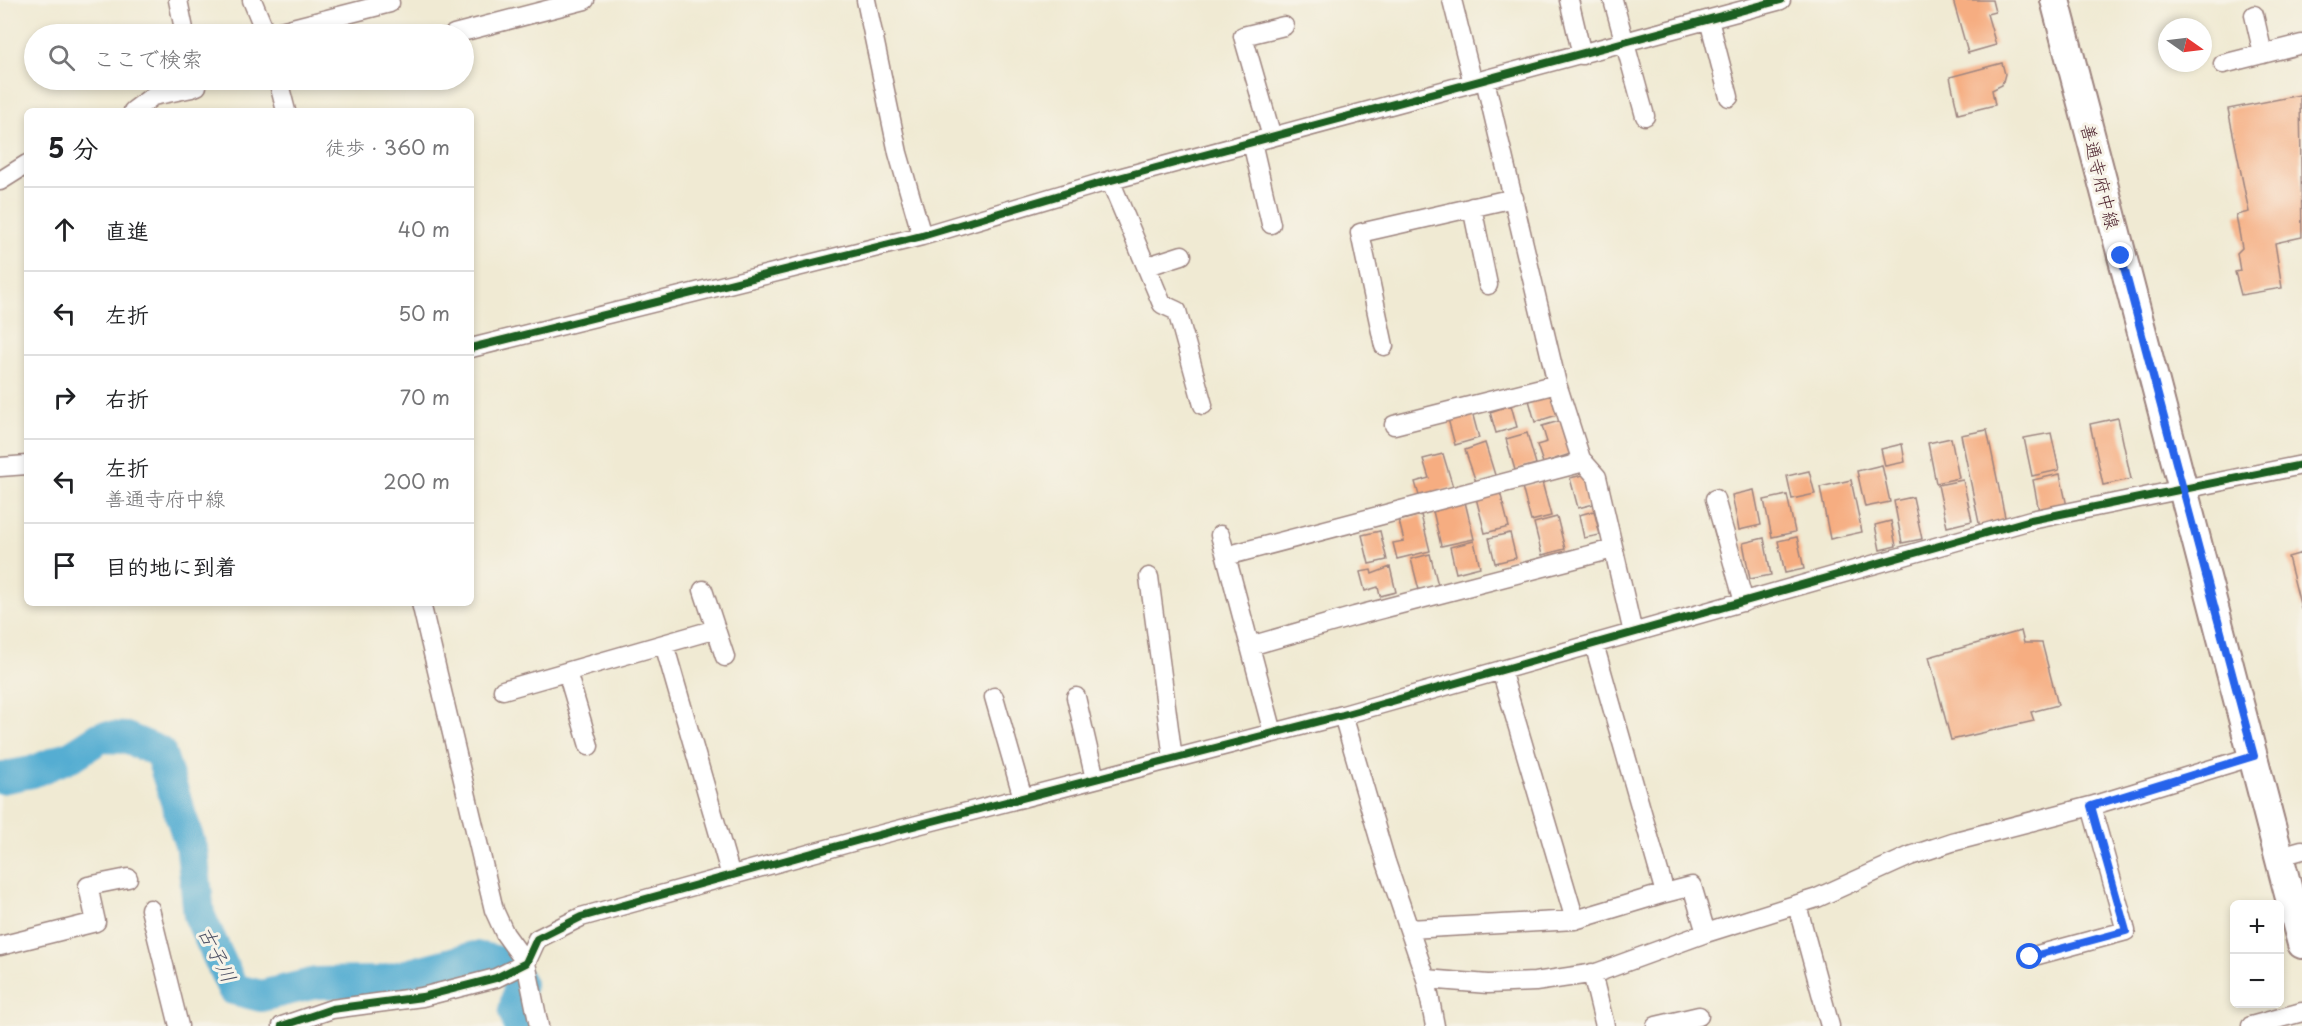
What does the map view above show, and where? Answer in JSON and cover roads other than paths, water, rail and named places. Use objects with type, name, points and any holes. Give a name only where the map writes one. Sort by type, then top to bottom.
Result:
[{"type":"main road","name":"善通寺府中線","points":[[2055,0],[2254,756],[2291,853],[2302,944]]},
{"type":"street","points":[[178,0],[183,24]]},
{"type":"street","points":[[252,0],[263,24]]},
{"type":"street","points":[[474,29],[585,0]]},
{"type":"street","points":[[866,0],[898,153],[922,236]]},
{"type":"street","points":[[1452,0],[1514,198],[1557,384],[1584,462],[1597,477],[1632,633]]},
{"type":"street","points":[[1569,0],[1582,55]]},
{"type":"street","points":[[1613,0],[1645,116]]},
{"type":"street","points":[[474,347],[922,236],[1110,180],[1780,0]]},
{"type":"street","points":[[307,24],[390,3]]},
{"type":"street","points":[[2254,15],[2263,54]]},
{"type":"street","points":[[1709,20],[1729,97]]},
{"type":"street","points":[[1272,137],[1243,36],[1284,26]]},
{"type":"street","points":[[2223,64],[2302,44]]},
{"type":"street","points":[[136,108],[153,96],[182,90]]},
{"type":"street","points":[[283,90],[286,108]]},
{"type":"street","points":[[1252,142],[1271,224]]},
{"type":"street","points":[[0,181],[24,167]]},
{"type":"street","points":[[1110,180],[1162,304],[1177,311],[1203,405]]},
{"type":"street","points":[[1384,346],[1359,234],[1514,198]]},
{"type":"street","points":[[1472,207],[1488,285]]},
{"type":"street","points":[[1148,266],[1182,255]]},
{"type":"street","points":[[1394,425],[1557,384]]},
{"type":"street","points":[[1226,556],[1584,462]]},
{"type":"street","points":[[0,467],[24,465]]},
{"type":"street","points":[[282,1026],[332,1009],[422,997],[496,978],[523,965],[537,939],[581,917],[1343,715],[2031,520],[2185,491],[2302,465]]},
{"type":"street","points":[[1715,499],[1744,602]]},
{"type":"street","points":[[1220,535],[1273,733]]},
{"type":"street","points":[[1250,646],[1355,616],[1613,549]]},
{"type":"street","points":[[1149,576],[1173,759]]},
{"type":"street","points":[[703,590],[724,657]]},
{"type":"street","points":[[422,606],[495,910],[505,934],[523,965],[539,1026]]},
{"type":"street","points":[[503,690],[716,629]]},
{"type":"street","points":[[664,644],[731,876]]},
{"type":"street","points":[[1594,644],[1665,893]]},
{"type":"street","points":[[1501,670],[1575,920]]},
{"type":"street","points":[[567,672],[589,746]]},
{"type":"street","points":[[994,697],[1023,798]]},
{"type":"street","points":[[1076,697],[1095,779]]},
{"type":"street","points":[[1343,715],[1386,862],[1426,980],[1435,1026]]},
{"type":"street","points":[[1426,980],[1488,984],[1534,982],[1592,974],[1706,933],[1797,905],[1952,842],[2091,806],[2254,756]]},
{"type":"street","points":[[2030,957],[2126,931],[2091,806]]},
{"type":"street","points":[[0,946],[96,922],[88,886],[128,878]]},
{"type":"street","points":[[1409,929],[1575,920],[1692,886],[1706,933]]},
{"type":"street","points":[[1797,905],[1830,1026]]},
{"type":"street","points":[[150,909],[179,1026]]},
{"type":"street","points":[[1592,974],[1605,1026]]},
{"type":"street","points":[[2251,1026],[2302,1011]]},
{"type":"street","points":[[1656,1026],[1699,1016]]},
{"type":"waterway","name":"古子川","points":[[0,778],[32,772],[73,755],[101,737],[126,738],[160,752],[192,850],[199,915],[233,989],[261,996],[316,983],[380,982],[475,957],[505,963],[520,984],[514,1011],[519,1026]]}]
